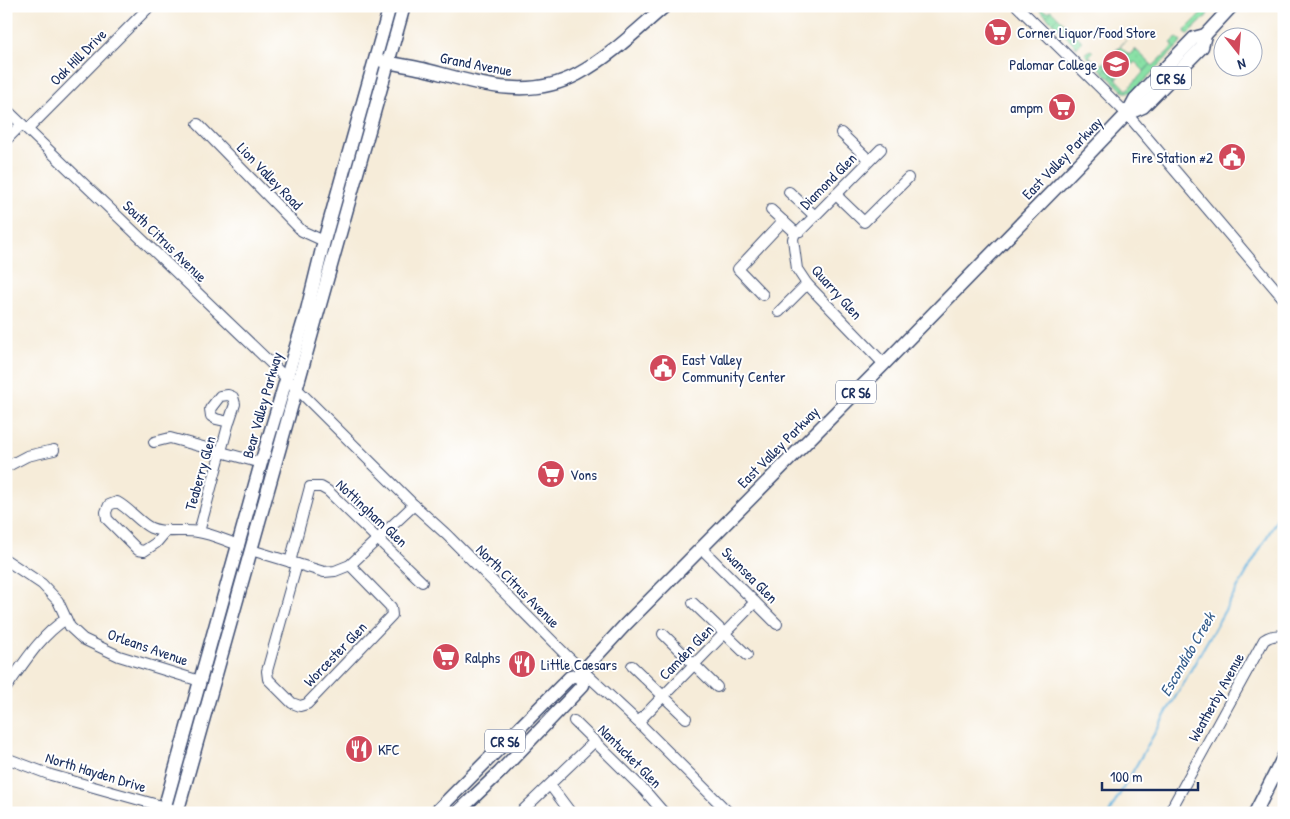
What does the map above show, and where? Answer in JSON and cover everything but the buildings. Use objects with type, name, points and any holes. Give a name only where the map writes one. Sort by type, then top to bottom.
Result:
[{"type":"main road","name":"Bear Valley Parkway","points":[[177,812],[252,550],[383,61],[390,6]]},
{"type":"main road","name":"Bear Valley Parkway","points":[[164,810],[261,463],[307,310],[324,241],[383,61],[404,6]]},
{"type":"main road","name":"Grand Avenue","points":[[383,61],[496,88],[538,87],[566,80],[608,55],[665,6]]},
{"type":"main road","name":"East Valley Parkway","points":[[435,813],[570,677],[581,672],[1128,114],[1143,107],[1174,76],[1202,47],[1205,35],[1232,6]]},
{"type":"main road","name":"East Valley Parkway","points":[[457,812],[507,765],[583,685],[581,672]]},
{"type":"main road","points":[[1254,813],[1284,756]]},
{"type":"main road","points":[[457,812],[461,802],[478,781],[474,772]]},
{"type":"street","name":"Oak Hill Drive","points":[[25,126],[150,6]]},
{"type":"street","points":[[1017,6],[1128,114],[1284,299]]},
{"type":"street","name":"South Citrus Avenue","points":[[6,109],[286,379]]},
{"type":"street","name":"Lion Valley Road","points":[[198,124],[302,231],[324,241]]},
{"type":"street","points":[[6,140],[25,126]]},
{"type":"street","points":[[841,133],[869,160]]},
{"type":"street","name":"Diamond Glen","points":[[795,232],[800,230],[815,216],[881,149]]},
{"type":"street","points":[[836,195],[864,222],[908,178]]},
{"type":"street","points":[[790,192],[815,216]]},
{"type":"street","points":[[771,210],[795,232]]},
{"type":"street","points":[[763,295],[738,269],[783,221]]},
{"type":"street","name":"Quarry Glen","points":[[795,232],[793,238],[797,269],[807,284],[884,364]]},
{"type":"street","points":[[779,312],[807,284]]},
{"type":"street","name":"North Citrus Avenue","points":[[286,379],[452,540],[581,672],[638,722],[726,812]]},
{"type":"street","name":"Teaberry Glen","points":[[199,532],[230,422]]},
{"type":"street","points":[[154,442],[170,438],[261,463]]},
{"type":"street","points":[[6,467],[27,456],[54,450]]},
{"type":"street","name":"Nottingham Glen","points":[[293,563],[310,487],[321,488],[328,491],[422,582]]},
{"type":"street","points":[[167,530],[156,543],[144,551],[138,550],[107,519],[106,512],[109,505],[117,502],[127,507],[149,528],[199,532],[239,545]]},
{"type":"street","points":[[252,550],[324,572],[335,571],[350,565],[414,505]]},
{"type":"street","name":"Swansea Glen","points":[[701,548],[777,624]]},
{"type":"street","name":"Orleans Avenue","points":[[6,560],[42,584],[58,601],[70,628],[83,639],[119,656],[200,681]]},
{"type":"street","name":"Worcester Glen","points":[[293,563],[267,671],[268,679],[292,703],[300,706],[307,704],[392,615],[391,606],[350,565]]},
{"type":"street","name":"Camden Glen","points":[[638,722],[755,602]]},
{"type":"street","points":[[694,604],[747,655]]},
{"type":"street","points":[[6,688],[42,638],[52,628],[66,619]]},
{"type":"street","points":[[662,634],[717,687]]},
{"type":"street","name":"Weatherby Avenue","points":[[1169,813],[1264,640],[1271,636],[1280,635],[1284,637]]},
{"type":"street","points":[[632,666],[686,718]]},
{"type":"street","name":"Nantucket Glen","points":[[574,721],[646,792],[664,813]]},
{"type":"street","points":[[520,813],[595,742]]},
{"type":"street","name":"North Hayden Drive","points":[[6,758],[51,775],[164,810],[177,812]]},
{"type":"street","points":[[550,785],[571,813]]},
{"type":"green space","points":[[1036,6],[1040,6],[1046,12],[1051,10],[1081,40],[1081,43],[1077,47]]},
{"type":"green space","points":[[1205,10],[1208,13],[1206,17],[1188,34],[1185,32],[1186,29]]},
{"type":"green space","points":[[1177,38],[1181,41],[1179,45],[1133,92],[1124,92],[1085,54],[1091,50],[1093,52],[1089,56],[1100,66],[1126,40],[1103,65],[1127,90],[1151,64],[1153,66],[1174,46],[1171,43]]},
{"type":"green space","points":[[1121,47],[1129,55],[1135,49],[1151,64],[1144,71],[1135,62],[1128,69],[1126,67],[1117,79],[1103,65]]},
{"type":"waterway","name":"Escondido Creek","points":[[1109,813],[1284,507]]},
{"type":"place","name":"Corner Liquor/Food Store","points":[[998,32]]},
{"type":"place","name":"Palomar College","points":[[1116,64]]},
{"type":"place","name":"ampm","points":[[1062,107]]},
{"type":"place","name":"Fire Station #2","points":[[1232,157]]},
{"type":"place","name":"East Valley Community Center","points":[[663,368]]},
{"type":"place","name":"Vons","points":[[551,474]]},
{"type":"place","name":"Ralphs","points":[[446,657]]},
{"type":"place","name":"Little Caesars","points":[[522,664]]},
{"type":"place","name":"KFC","points":[[359,749]]}]
